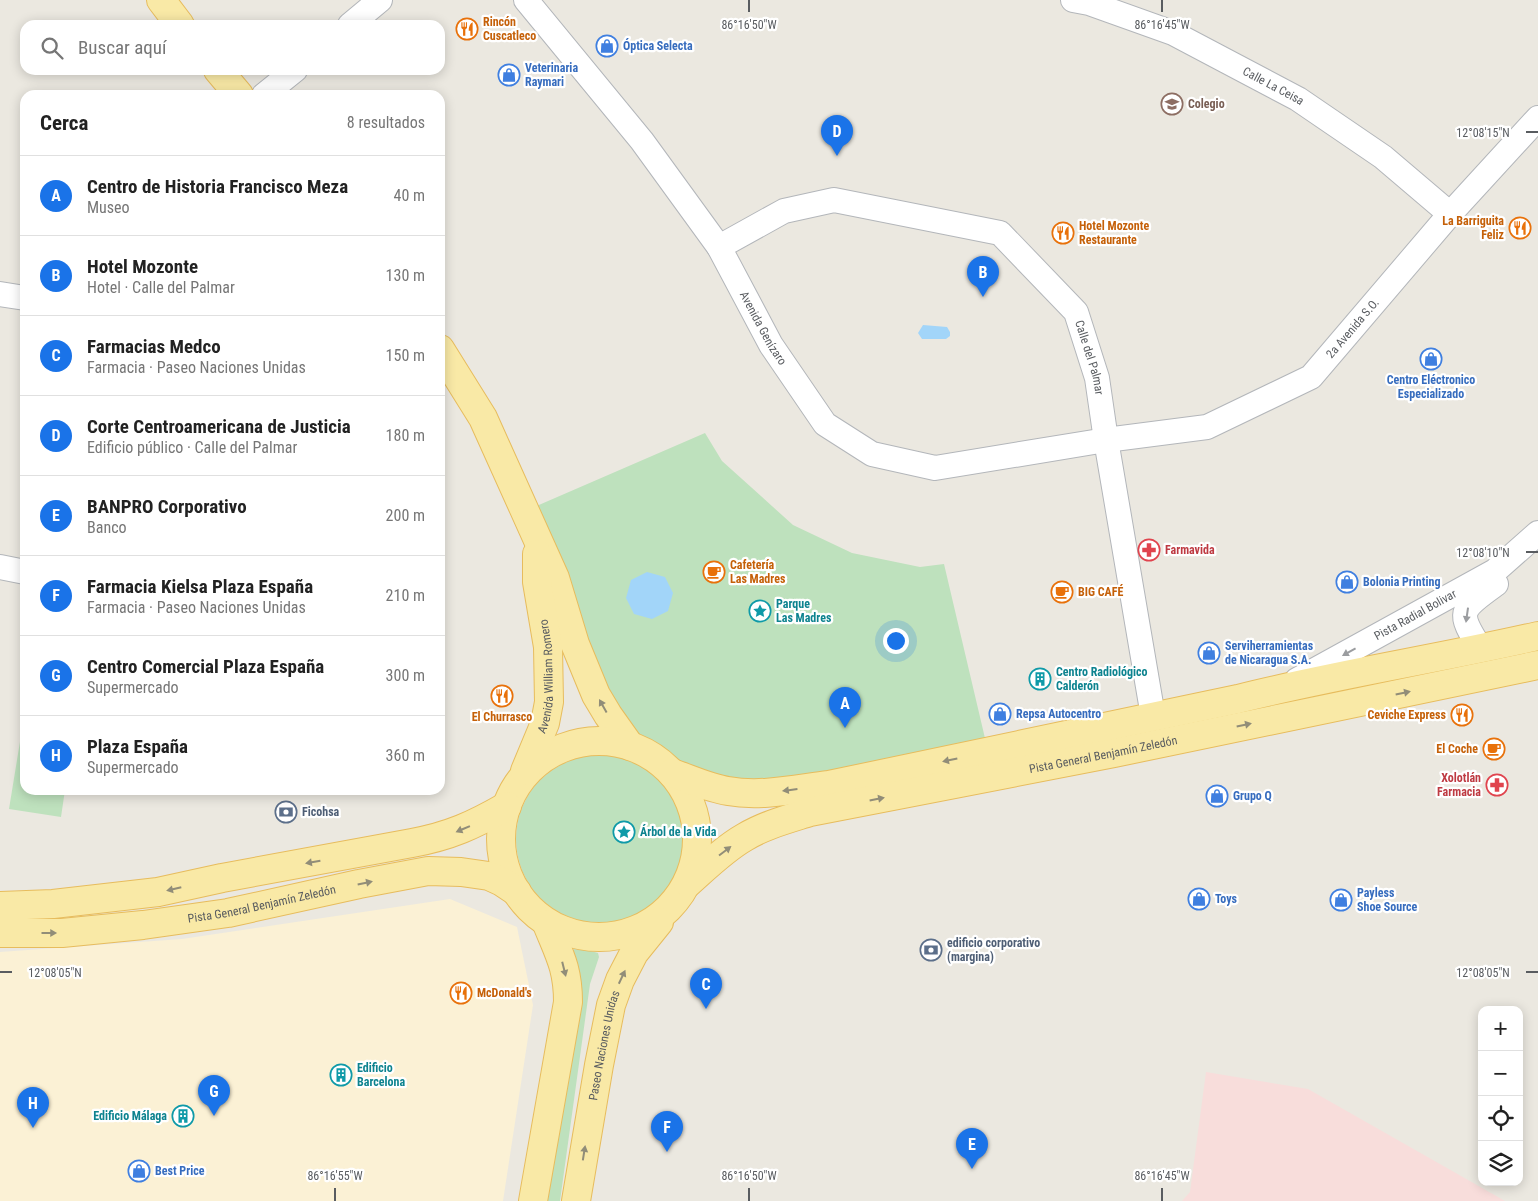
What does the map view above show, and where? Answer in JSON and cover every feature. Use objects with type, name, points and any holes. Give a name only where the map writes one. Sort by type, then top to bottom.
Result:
[{"type":"main road","points":[[161,0],[176,20]]},
{"type":"main road","points":[[222,75],[235,90]]},
{"type":"main road","name":"Avenida William Romero","points":[[445,357],[482,416],[555,578],[575,644],[596,695],[630,746]]},
{"type":"main road","name":"Avenida William Romero","points":[[522,779],[542,730],[549,702],[548,647],[538,582],[538,540]]},
{"type":"main road","points":[[672,773],[713,788],[740,793],[774,792],[829,785],[1238,699],[1285,687],[1538,636]]},
{"type":"main road","points":[[1481,649],[1492,660],[1530,660]]},
{"type":"main road","name":"Pista General Benjamín Zeledón","points":[[688,883],[724,851],[745,836],[810,812],[1484,676],[1530,660]]},
{"type":"main road","points":[[1138,747],[1144,733],[1157,726],[1256,704],[1285,687]]},
{"type":"main road","points":[[947,785],[985,766],[1139,731],[1149,726],[1152,722],[1152,716]]},
{"type":"main road","points":[[671,907],[646,925],[617,935],[586,935],[563,931],[547,924],[533,912],[517,892],[507,872],[502,851],[502,829],[506,806],[522,779],[542,758],[554,751],[571,746],[601,741],[630,746],[653,757],[672,773],[688,794],[696,820],[698,846],[694,868],[688,883]]},
{"type":"main road","points":[[0,906],[62,903],[158,892],[222,878],[412,844],[440,838],[459,831],[506,806]]},
{"type":"main road","name":"Pista General Benjamín Zeledón","points":[[0,932],[62,933],[143,925],[228,913],[428,871],[461,872],[489,876],[517,892]]},
{"type":"main road","name":"Paseo Naciones Unidas","points":[[576,1201],[611,1005],[620,980],[634,953],[688,883]]},
{"type":"main road","points":[[533,1201],[568,1002],[568,982],[563,963],[547,924]]},
{"type":"street","points":[[356,20],[380,0]]},
{"type":"street","name":"Avenida Genízaro","points":[[526,0],[642,141],[719,247],[771,345],[825,424],[872,454],[935,468],[1106,440]]},
{"type":"street","name":"Calle La Ceisa","points":[[1073,0],[1089,3],[1173,33],[1298,99],[1382,157],[1450,214]]},
{"type":"street","points":[[270,90],[289,75]]},
{"type":"street","name":"2a Avenida S.O.","points":[[1106,440],[1207,427],[1312,376],[1450,214],[1538,118]]},
{"type":"street","name":"Calle del Palmar","points":[[719,247],[784,211],[834,200],[1000,233],[1076,312],[1097,378],[1152,716]]},
{"type":"street","points":[[0,294],[20,297]]},
{"type":"street","name":"Pista Radial Bolivar","points":[[1285,687],[1495,571],[1538,533]]},
{"type":"street","points":[[1481,649],[1466,624],[1465,615],[1467,608],[1481,595],[1528,561],[1538,547]]},
{"type":"street","points":[[0,567],[20,571]]},
{"type":"shaded area","points":[[450,899],[517,927],[533,1005],[503,1201],[0,1201],[0,952],[182,939]]},
{"type":"shaded area","points":[[1206,1072],[1308,1089],[1505,1201],[1182,1201],[1190,1192]]},
{"type":"green space","name":"Parque Las Madres","points":[[705,433],[722,461],[793,525],[852,553],[920,567],[944,564],[988,751],[765,793],[672,773],[653,757],[630,746],[525,511]]},
{"type":"green space","points":[[20,742],[20,795],[64,795],[61,817],[9,809]]},
{"type":"green space","points":[[608,755],[632,761],[660,779],[678,807],[683,823],[683,855],[678,871],[660,899],[647,909],[624,920],[592,923],[568,917],[540,899],[530,886],[519,863],[516,831],[522,807],[540,779],[553,769],[576,758]]},
{"type":"green space","points":[[574,949],[598,953],[599,957],[590,984],[560,1201],[547,1201],[553,1160],[572,952]]},
{"type":"water","points":[[923,325],[947,327],[950,336],[946,339],[922,339],[918,333]]},
{"type":"water","points":[[647,572],[665,577],[673,593],[668,611],[652,619],[634,614],[626,598],[631,580]]},
{"type":"place","name":"Rincón Cuscatleco","points":[[467,29]]},
{"type":"place","name":"Óptica Selecta","points":[[607,46]]},
{"type":"place","name":"Veterinaria Raymari","points":[[509,75]]},
{"type":"place","name":"Colegio","points":[[1172,104]]},
{"type":"place","name":"Corte Centroamericana de Justicia","points":[[837,156]]},
{"type":"place","name":"La Barriguita Feliz","points":[[1520,228]]},
{"type":"place","name":"Hotel Mozonte Restaurante","points":[[1063,233]]},
{"type":"place","name":"Hotel Mozonte","points":[[983,297]]},
{"type":"place","name":"Centro Eléctronico Especializado","points":[[1431,359]]},
{"type":"place","name":"Farmavida","points":[[1149,550]]},
{"type":"place","name":"Cafetería Las Madres","points":[[714,572]]},
{"type":"place","name":"Bolonia Printing","points":[[1347,582]]},
{"type":"place","name":"BIG CAFÉ","points":[[1062,592]]},
{"type":"place","name":"Parque Las Madres","points":[[760,611]]},
{"type":"place","name":"Serviherramientas de Nicaragua S.A.","points":[[1209,653]]},
{"type":"place","name":"Centro Radiológico Calderón","points":[[1040,679]]},
{"type":"place","name":"El Churrasco","points":[[502,696]]},
{"type":"place","name":"Repsa Autocentro","points":[[1000,714]]},
{"type":"place","name":"Ceviche Express","points":[[1462,715]]},
{"type":"place","name":"Centro de Historia Francisco Meza","points":[[845,728]]},
{"type":"place","name":"El Coche","points":[[1494,749]]},
{"type":"place","name":"Xolotlán Farmacia","points":[[1497,785]]},
{"type":"place","name":"Grupo Q","points":[[1217,796]]},
{"type":"place","name":"Ficohsa","points":[[286,812]]},
{"type":"place","name":"Árbol de la Vida","points":[[624,832]]},
{"type":"place","name":"Toys","points":[[1199,899]]},
{"type":"place","name":"Payless Shoe Source","points":[[1341,900]]},
{"type":"place","name":"edificio corporativo (margina)","points":[[931,950]]},
{"type":"place","name":"McDonald's","points":[[461,993]]},
{"type":"place","name":"Farmacias Medco","points":[[706,1009]]},
{"type":"place","name":"Edificio Barcelona","points":[[341,1075]]},
{"type":"place","name":"Edificio Málaga","points":[[183,1116]]},
{"type":"place","name":"Centro Comercial Plaza España","points":[[214,1116]]},
{"type":"place","name":"Plaza España","points":[[33,1128]]},
{"type":"place","name":"Farmacia Kielsa Plaza España","points":[[667,1152]]},
{"type":"place","name":"BANPRO Corporativo","points":[[972,1169]]},
{"type":"place","name":"Best Price","points":[[139,1171]]}]
